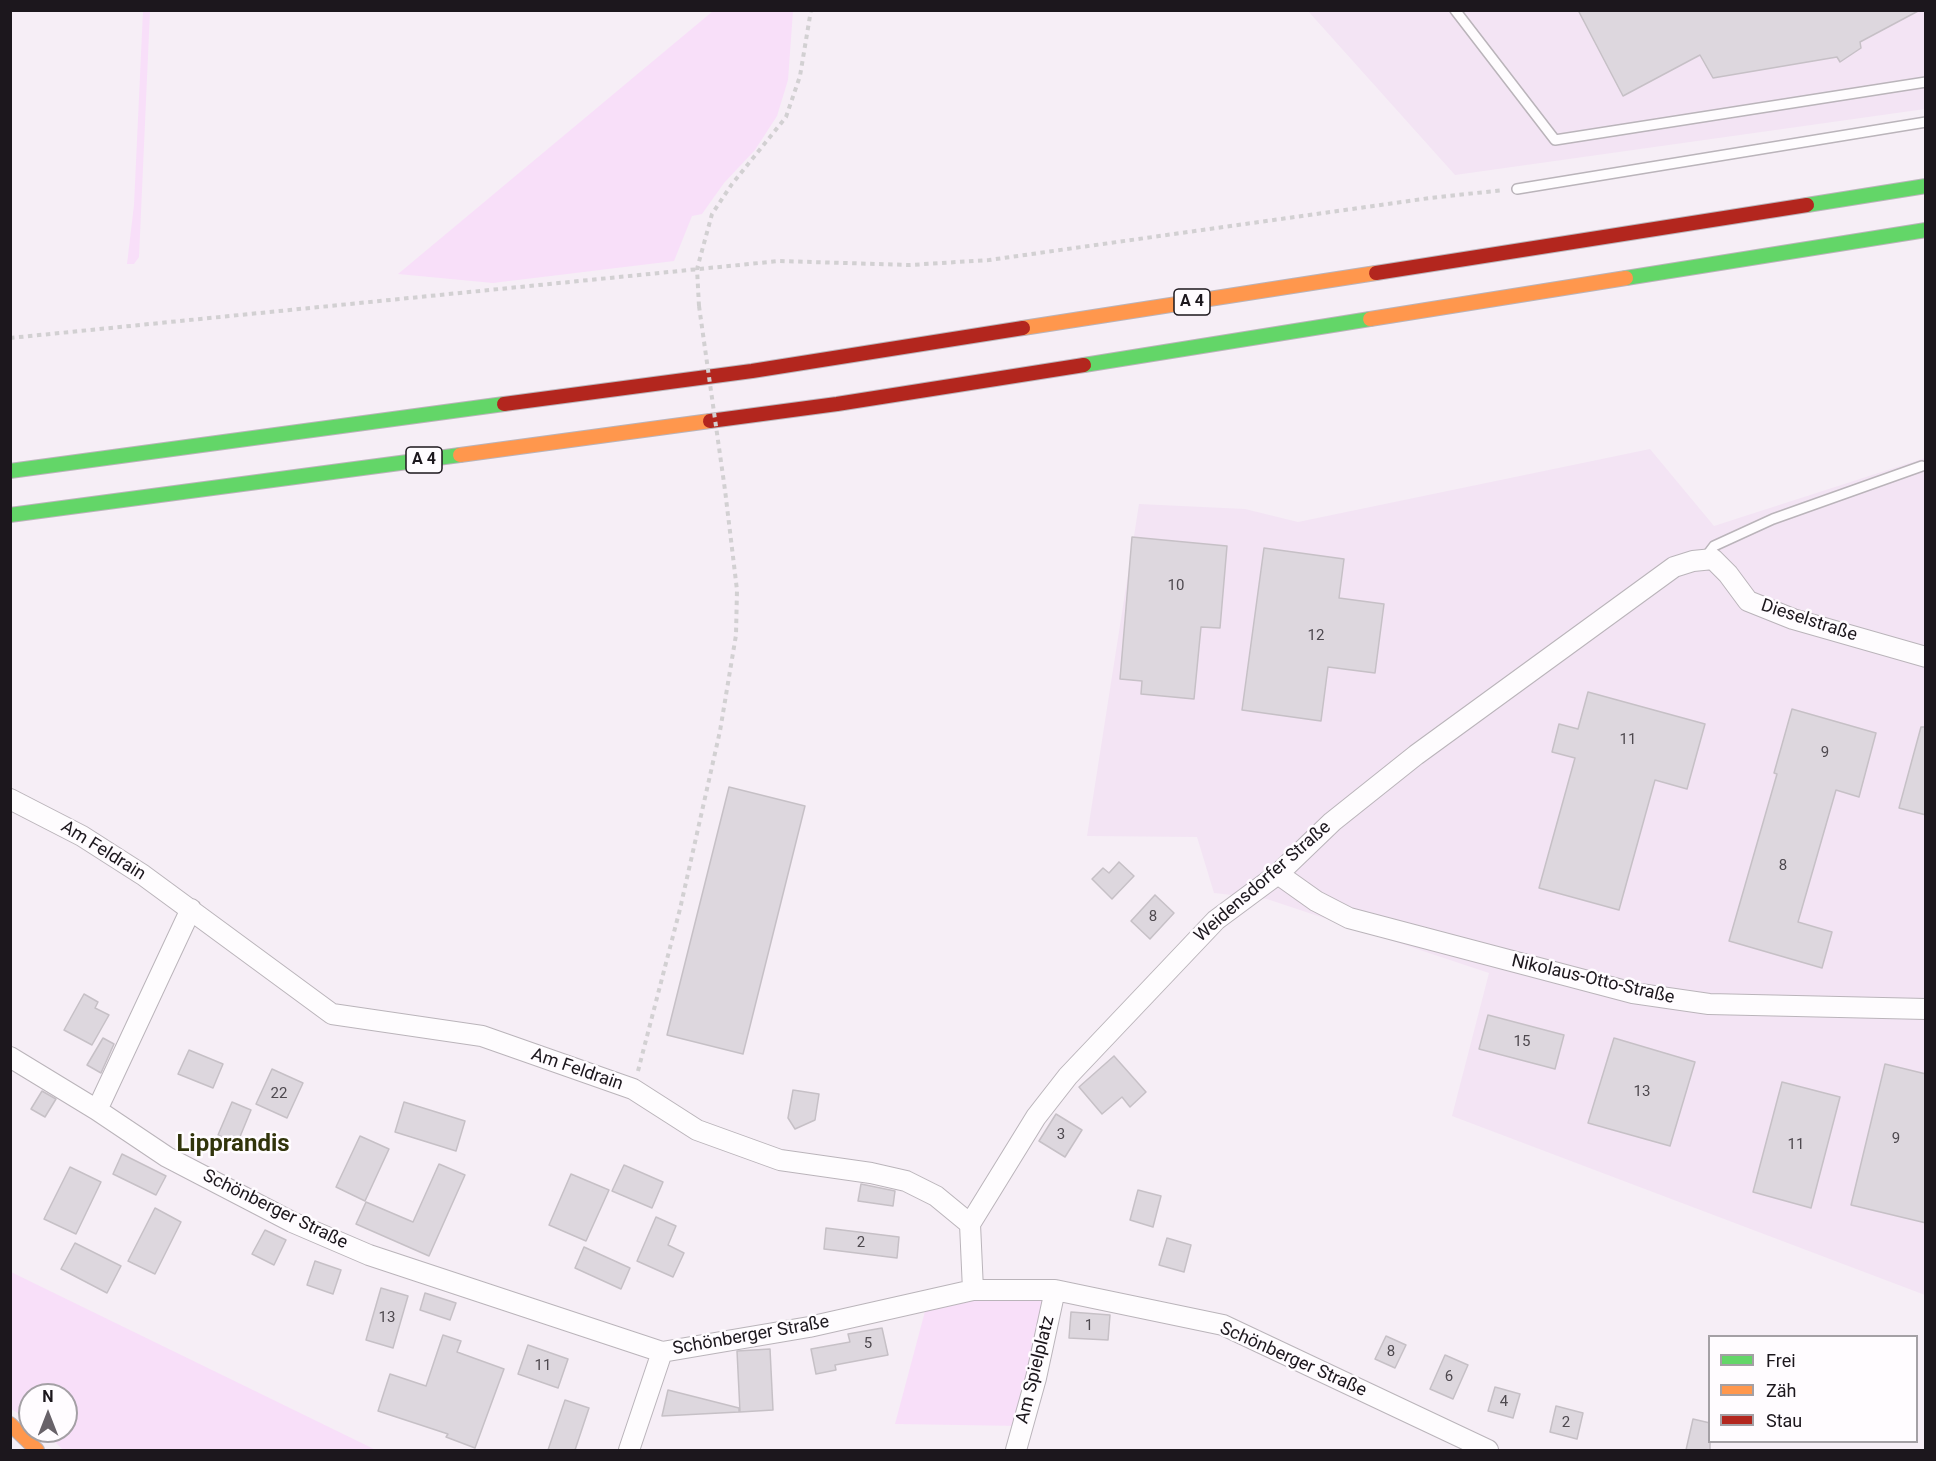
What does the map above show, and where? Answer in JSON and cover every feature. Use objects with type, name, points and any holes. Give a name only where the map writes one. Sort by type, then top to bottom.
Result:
[{"type":"main road","name":"A 4","points":[[10,471],[752,371],[1926,186]]},
{"type":"main road","name":"A 4","points":[[10,515],[837,404],[1926,230]]},
{"type":"main road","points":[[10,1424],[33,1448]]},
{"type":"street","name":"Dieselstraße","points":[[1704,560],[1713,559],[1728,574],[1748,601],[1793,620],[1926,657]]},
{"type":"street","name":"Weidensdorfer Straße","points":[[970,1224],[1036,1117],[1068,1076],[1216,920],[1278,874],[1332,822],[1416,755],[1674,567],[1704,560]]},
{"type":"street","name":"Am Feldrain","points":[[10,799],[82,836],[191,909],[332,1014],[482,1036],[633,1089],[697,1130],[780,1160],[871,1173],[906,1181],[936,1196],[970,1224]]},
{"type":"street","name":"Nikolaus-Otto-Straße","points":[[1278,874],[1316,901],[1349,918],[1633,993],[1709,1004],[1926,1008]]},
{"type":"street","points":[[97,1110],[191,909]]},
{"type":"street","name":"Schönberger Straße","points":[[10,1057],[97,1110],[167,1157],[292,1222],[369,1255],[662,1352],[809,1327],[973,1290],[1055,1290],[1223,1325],[1488,1450]]},
{"type":"street","points":[[970,1224],[973,1290]]},
{"type":"street","name":"Am Spielplatz","points":[[1016,1450],[1036,1378],[1055,1290]]},
{"type":"street","points":[[629,1450],[662,1352]]},
{"type":"lane","points":[[1455,10],[1555,140],[1926,82]]},
{"type":"lane","points":[[1517,189],[1926,122]]},
{"type":"lane","points":[[1704,560],[1714,546],[1773,519],[1922,466]]},
{"type":"path","points":[[633,1089],[685,887],[720,731],[736,635],[737,581],[699,306],[697,269],[712,214],[732,184],[786,117],[800,76],[811,10]]},
{"type":"path","points":[[10,338],[779,261],[910,266],[989,260],[1430,198],[1517,189]]},
{"type":"shaded area","points":[[143,11],[150,11],[139,257],[134,264],[127,264],[134,205]]},
{"type":"shaded area","points":[[713,11],[793,11],[788,80],[777,116],[755,150],[724,183],[702,214],[692,216],[674,261],[493,283],[398,274]]},
{"type":"shaded area","points":[[1308,11],[1925,11],[1925,109],[1455,175]]},
{"type":"shaded area","points":[[1650,449],[1714,526],[1925,458],[1925,1295],[1452,1116],[1489,973],[1267,899],[1214,893],[1197,837],[1087,836],[1139,504],[1245,509],[1298,522]]},
{"type":"shaded area","points":[[10,1272],[376,1450],[63,1450],[56,1443],[78,1443],[78,1383],[18,1383],[18,1413],[11,1409]]},
{"type":"shaded area","points":[[1055,1290],[1022,1426],[895,1424],[928,1300]]},
{"type":"building","points":[[1578,10],[1920,10],[1860,42],[1861,48],[1840,62],[1837,57],[1713,78],[1700,55],[1623,96]]},
{"type":"building","points":[[1132,537],[1227,546],[1220,628],[1201,627],[1194,699],[1141,694],[1142,681],[1120,679]]},
{"type":"building","points":[[1264,548],[1344,559],[1339,598],[1384,604],[1375,673],[1328,667],[1321,721],[1242,710]]},
{"type":"building","points":[[1588,692],[1705,724],[1687,789],[1655,780],[1619,910],[1539,888],[1575,758],[1552,752],[1559,724],[1578,729]]},
{"type":"building","points":[[1792,709],[1876,733],[1859,797],[1836,790],[1798,922],[1832,932],[1822,968],[1729,941],[1777,774],[1774,773]]},
{"type":"building","points":[[1921,727],[1926,727],[1926,815],[1899,808]]},
{"type":"building","points":[[729,787],[805,806],[743,1054],[667,1035]]},
{"type":"building","points":[[1119,862],[1134,876],[1112,899],[1092,879],[1103,868],[1109,873]]},
{"type":"building","points":[[1155,895],[1174,913],[1150,939],[1131,921]]},
{"type":"building","points":[[84,994],[98,1002],[95,1008],[109,1015],[92,1045],[64,1030]]},
{"type":"building","points":[[1488,1015],[1564,1035],[1555,1069],[1479,1049]]},
{"type":"building","points":[[103,1038],[114,1044],[101,1073],[87,1065]]},
{"type":"building","points":[[1614,1038],[1695,1062],[1670,1146],[1588,1123]]},
{"type":"building","points":[[189,1050],[223,1064],[213,1088],[178,1074]]},
{"type":"building","points":[[1114,1056],[1146,1092],[1130,1107],[1122,1097],[1102,1114],[1079,1087]]},
{"type":"building","points":[[1885,1064],[1926,1074],[1926,1223],[1851,1205]]},
{"type":"building","points":[[272,1069],[303,1083],[287,1118],[256,1104]]},
{"type":"building","points":[[1782,1082],[1840,1097],[1811,1208],[1753,1192]]},
{"type":"building","points":[[793,1090],[819,1094],[815,1120],[795,1129],[788,1118]]},
{"type":"building","points":[[42,1091],[56,1099],[45,1117],[31,1109]]},
{"type":"building","points":[[232,1102],[251,1110],[237,1144],[218,1135]]},
{"type":"building","points":[[404,1102],[465,1121],[456,1151],[395,1132]]},
{"type":"building","points":[[1056,1114],[1082,1130],[1065,1157],[1039,1141]]},
{"type":"building","points":[[360,1136],[389,1149],[365,1201],[336,1187]]},
{"type":"building","points":[[122,1154],[166,1176],[156,1195],[113,1174]]},
{"type":"building","points":[[439,1164],[465,1175],[429,1256],[356,1224],[366,1202],[413,1222]]},
{"type":"building","points":[[624,1165],[663,1182],[652,1208],[612,1191]]},
{"type":"building","points":[[70,1167],[101,1182],[76,1234],[44,1219]]},
{"type":"building","points":[[571,1174],[609,1190],[586,1241],[549,1225]]},
{"type":"building","points":[[861,1184],[895,1191],[893,1206],[858,1201]]},
{"type":"building","points":[[1138,1190],[1161,1196],[1153,1227],[1130,1220]]},
{"type":"building","points":[[155,1208],[181,1222],[155,1274],[128,1261]]},
{"type":"building","points":[[656,1217],[676,1226],[668,1245],[684,1253],[673,1277],[637,1261]]},
{"type":"building","points":[[826,1228],[899,1237],[897,1258],[824,1249]]},
{"type":"building","points":[[265,1230],[286,1240],[274,1265],[252,1254]]},
{"type":"building","points":[[1167,1238],[1191,1245],[1184,1272],[1159,1265]]},
{"type":"building","points":[[75,1243],[121,1266],[107,1293],[61,1269]]},
{"type":"building","points":[[584,1247],[630,1268],[621,1289],[575,1268]]},
{"type":"building","points":[[315,1261],[341,1270],[333,1294],[307,1285]]},
{"type":"building","points":[[381,1288],[408,1296],[393,1348],[366,1340]]},
{"type":"building","points":[[425,1293],[456,1303],[450,1320],[420,1310]]},
{"type":"building","points":[[1071,1312],[1110,1315],[1108,1340],[1069,1338]]},
{"type":"building","points":[[882,1328],[888,1355],[835,1365],[836,1370],[816,1374],[811,1349],[850,1342],[848,1334]]},
{"type":"building","points":[[443,1335],[461,1341],[457,1352],[504,1369],[475,1448],[446,1437],[448,1434],[378,1411],[390,1374],[426,1386]]},
{"type":"building","points":[[1386,1336],[1406,1345],[1395,1368],[1375,1359]]},
{"type":"building","points":[[528,1345],[568,1359],[558,1388],[518,1374]]},
{"type":"building","points":[[770,1349],[773,1410],[740,1412],[737,1351]]},
{"type":"building","points":[[1445,1355],[1468,1365],[1453,1399],[1430,1389]]},
{"type":"building","points":[[1495,1387],[1520,1394],[1513,1418],[1488,1411]]},
{"type":"building","points":[[668,1390],[739,1408],[739,1412],[662,1416]]},
{"type":"building","points":[[565,1400],[589,1408],[575,1450],[548,1450]]},
{"type":"building","points":[[1556,1406],[1583,1413],[1577,1439],[1550,1432]]},
{"type":"building","points":[[1693,1419],[1708,1423],[1710,1450],[1686,1450]]},
{"type":"traffic: fast","points":[[1807,205],[1926,186]]},
{"type":"traffic: fast","points":[[1626,278],[1926,230]]},
{"type":"traffic: fast","points":[[1084,365],[1370,319]]},
{"type":"traffic: fast","points":[[10,471],[504,404]]},
{"type":"traffic: fast","points":[[10,515],[460,455]]},
{"type":"traffic: slow","points":[[1023,328],[1376,273]]},
{"type":"traffic: slow","points":[[1370,319],[1626,278]]},
{"type":"traffic: slow","points":[[460,455],[710,421]]},
{"type":"traffic: slow","points":[[10,1424],[37,1450]]},
{"type":"traffic: jam","points":[[1376,273],[1807,205]]},
{"type":"traffic: jam","points":[[504,404],[752,371],[1023,328]]},
{"type":"traffic: jam","points":[[710,421],[837,404],[1084,365]]},
{"type":"district","name":"Lipprandis","points":[[233,1145]]}]
